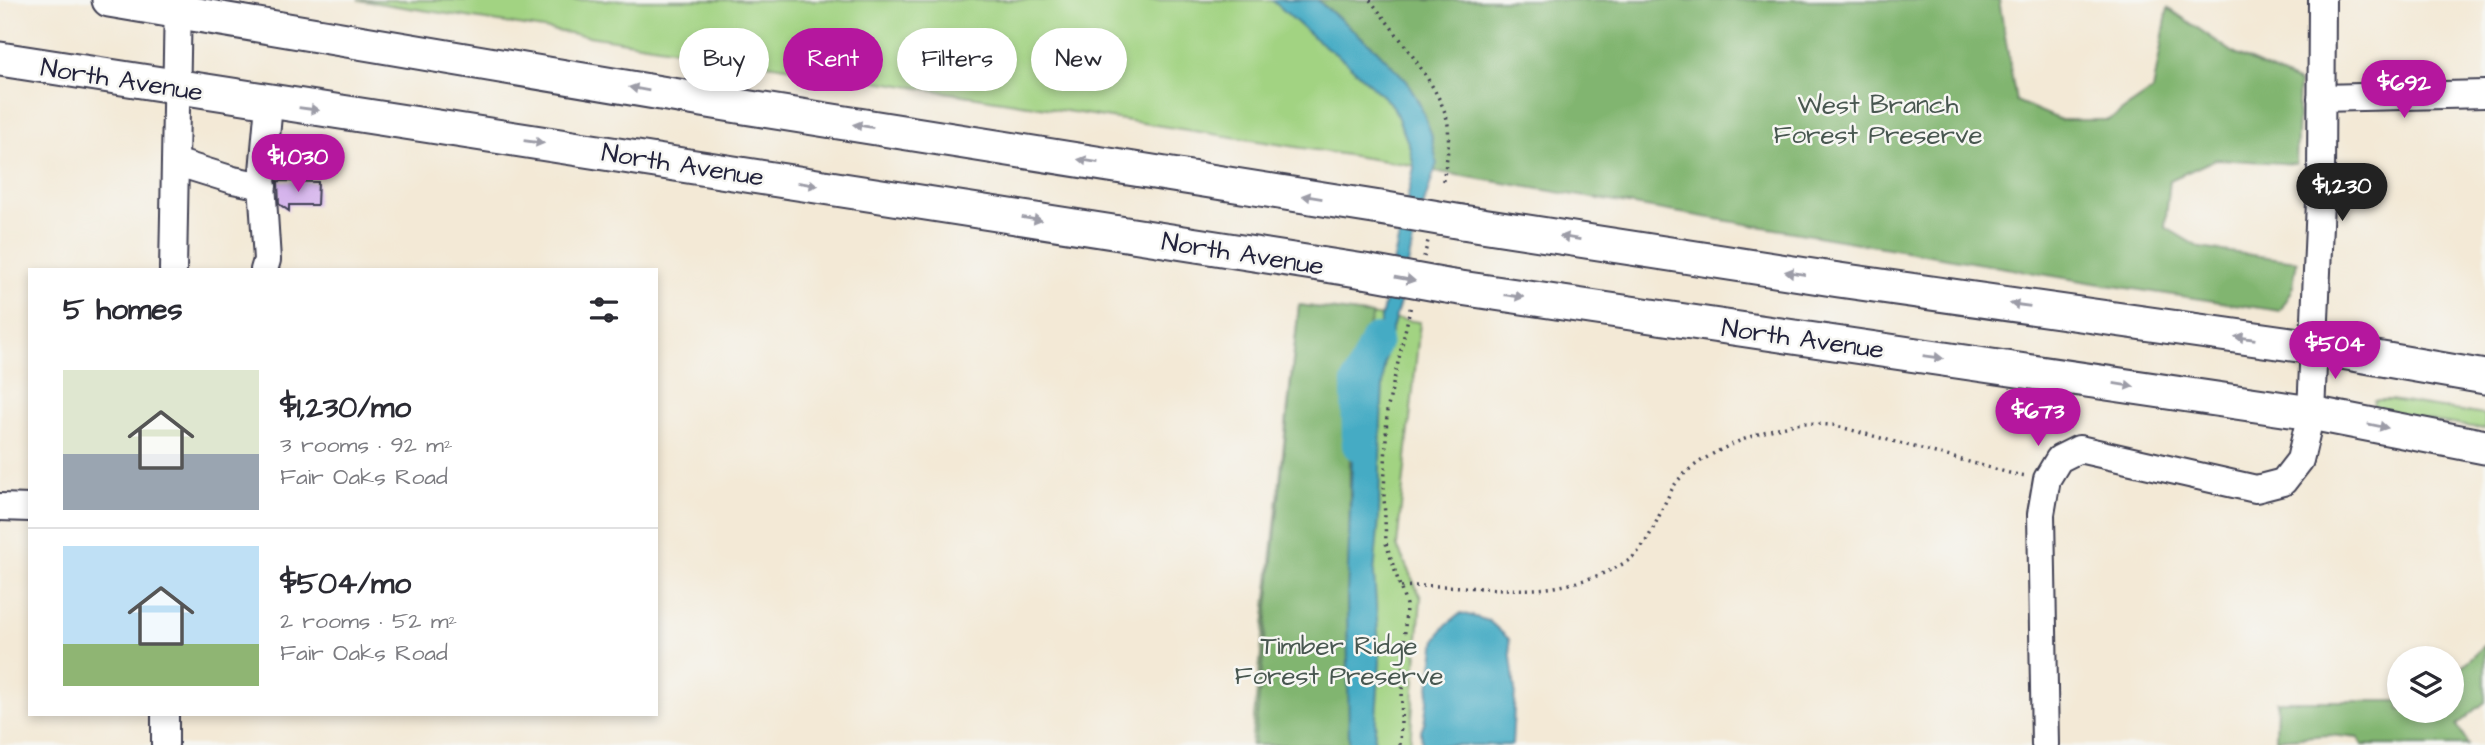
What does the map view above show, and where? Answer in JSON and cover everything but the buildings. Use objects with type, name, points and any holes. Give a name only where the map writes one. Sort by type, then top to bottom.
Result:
[{"type":"main road","points":[[110,0],[178,5],[731,105],[1462,222],[1826,278],[2313,347],[2485,377]]},
{"type":"main road","name":"North Avenue","points":[[0,59],[269,103],[725,170],[1447,286],[2311,413],[2485,447]]},
{"type":"street","points":[[2045,745],[2041,514],[2047,479],[2059,459],[2078,449],[2256,489],[2283,482],[2300,460],[2311,413],[2320,177],[2322,0]]},
{"type":"street","points":[[173,268],[178,5]]},
{"type":"street","points":[[2321,98],[2485,94]]},
{"type":"street","points":[[265,268],[267,260],[263,186],[269,103]]},
{"type":"street","points":[[175,162],[233,180],[263,186]]},
{"type":"street","points":[[0,507],[28,508]]},
{"type":"street","points":[[165,716],[165,745]]},
{"type":"path","points":[[1370,0],[1440,100],[1448,122],[1449,149],[1442,185]]},
{"type":"path","points":[[1400,745],[1406,605],[1386,543],[1384,495],[1387,411],[1412,303]]},
{"type":"path","points":[[1401,587],[1436,584],[1536,589],[1576,582],[1609,569],[1628,561],[1641,547],[1674,486],[1684,473],[1740,441],[1806,423],[1833,425],[2013,474],[2047,479]]},
{"type":"green space","name":"West Branch Forest Preserve","points":[[358,0],[1997,0],[1998,168],[2100,273],[939,91],[1017,91],[1017,28],[897,28],[897,84],[883,82],[883,28],[783,28],[783,67],[769,64],[769,28],[679,28],[679,50]]},
{"type":"green space","name":"West Branch Forest Preserve","points":[[1317,0],[1999,0],[2016,101],[2061,120],[2109,120],[2153,90],[2168,8],[2237,55],[2299,83],[2296,164],[2216,159],[2170,180],[2165,227],[2200,248],[2297,261],[2292,291],[2280,311],[2100,284],[1433,171],[1437,162],[1377,50]]},
{"type":"green space","name":"Timber Ridge Forest Preserve","points":[[1299,305],[1420,322],[1397,546],[1421,598],[1410,745],[1251,745]]},
{"type":"green space","points":[[1299,305],[1373,315],[1350,377],[1349,745],[1254,745]]},
{"type":"green space","points":[[2374,400],[2391,400],[2485,415],[2485,429],[2388,414],[2373,408]]},
{"type":"green space","points":[[2485,645],[2485,702],[2464,719],[2464,664]]},
{"type":"green space","points":[[2277,701],[2387,701],[2387,723],[2459,723],[2457,725],[2468,745],[2362,745],[2358,738],[2329,735],[2276,739]]},
{"type":"water","points":[[1272,0],[1317,0],[1377,50],[1407,81],[1420,105],[1431,133],[1437,163],[1415,232],[1384,368],[1379,519],[1374,574],[1380,662],[1374,745],[1349,745],[1347,596],[1353,431],[1358,396],[1357,364],[1362,351],[1378,332],[1414,167],[1409,145],[1393,106],[1345,61],[1313,37]]},
{"type":"water","points":[[1461,613],[1489,621],[1509,639],[1515,690],[1512,745],[1422,745],[1421,731],[1436,639],[1446,625]]},
{"type":"waterway","points":[[1358,445],[1357,383],[1376,340]]}]
